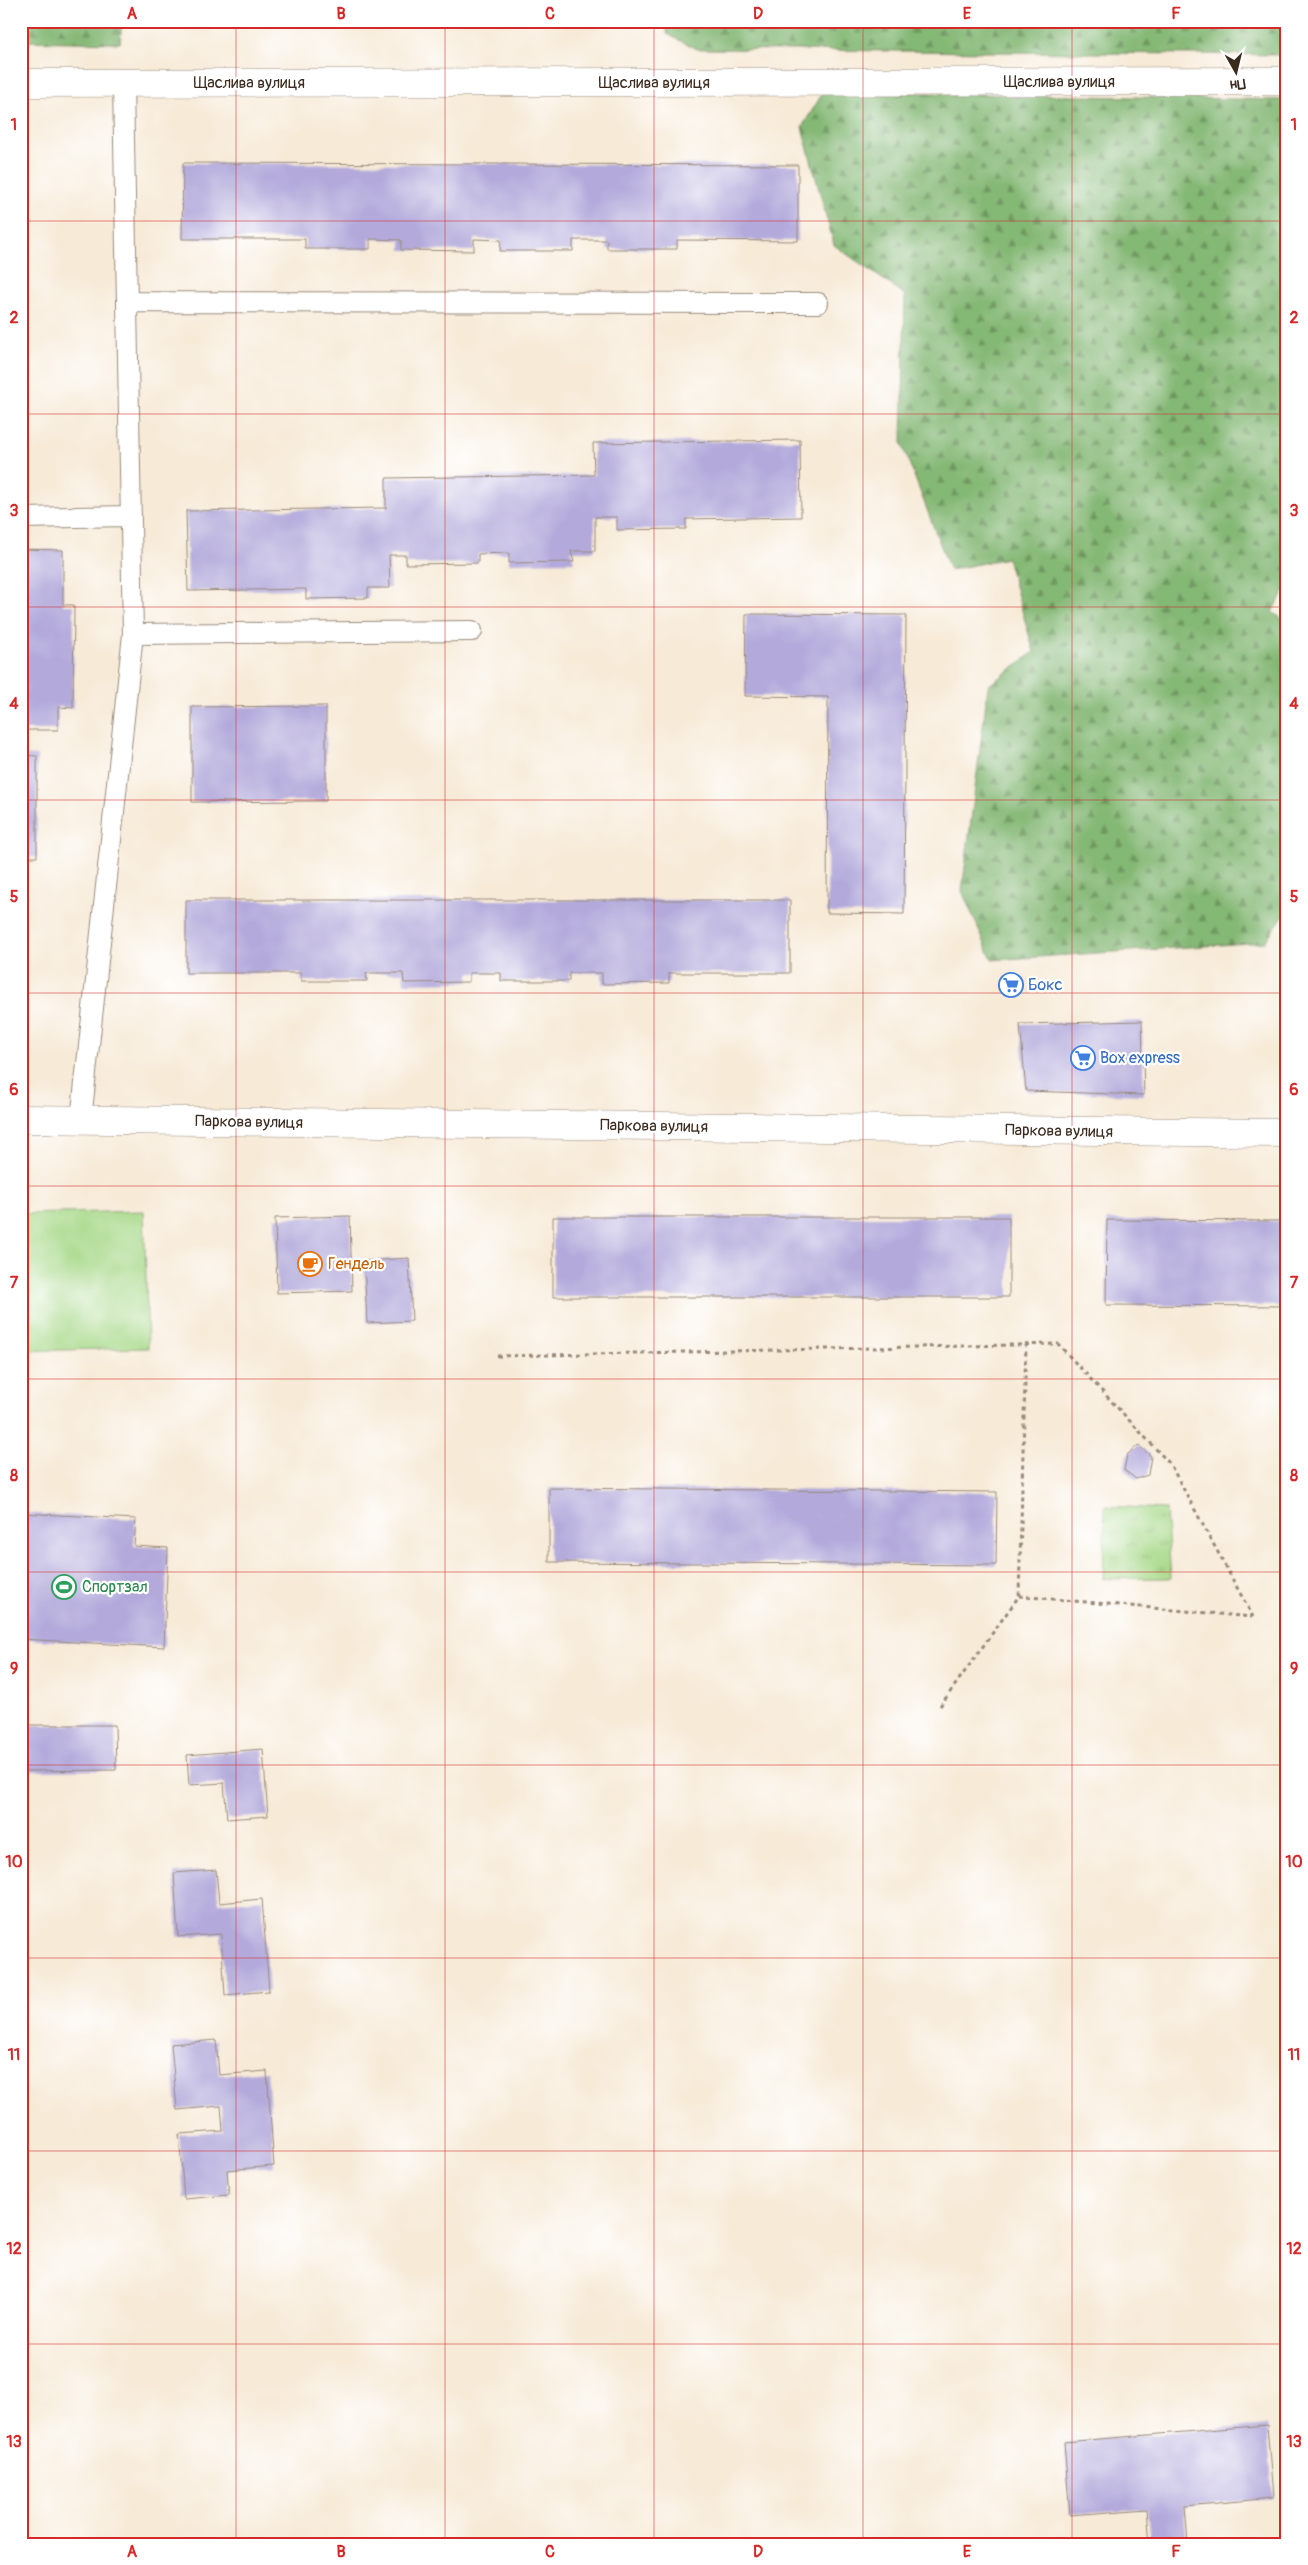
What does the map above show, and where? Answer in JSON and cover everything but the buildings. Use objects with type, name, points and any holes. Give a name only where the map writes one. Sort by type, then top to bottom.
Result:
[{"type":"street","name":"Щаслива вулиця","points":[[21,82],[123,84],[1287,81]]},
{"type":"street","name":"Паркова вулиця","points":[[21,1120],[1287,1133]]},
{"type":"lane","points":[[81,1120],[133,634],[123,84]]},
{"type":"lane","points":[[127,302],[818,303]]},
{"type":"lane","points":[[21,518],[131,516]]},
{"type":"lane","points":[[133,634],[472,631]]},
{"type":"path","points":[[497,1356],[1058,1344],[1170,1464],[1253,1617],[1019,1596]]},
{"type":"path","points":[[940,1706],[1019,1596],[1026,1345]]},
{"type":"green space","points":[[21,21],[122,21],[120,43],[21,41]]},
{"type":"green space","points":[[667,21],[1287,21],[1287,55],[697,49],[667,34]]},
{"type":"green space","points":[[824,91],[1287,100],[1287,587],[1272,612],[1287,622],[1287,910],[1265,942],[992,960],[962,891],[988,686],[1034,652],[1007,558],[950,570],[902,444],[905,295],[834,245],[802,127]]},
{"type":"green space","points":[[144,1211],[148,1348],[21,1351],[21,1214]]},
{"type":"green space","points":[[1105,1506],[1166,1509],[1171,1578],[1103,1579]]},
{"type":"place","name":"Бокс","points":[[1011,985]]},
{"type":"place","name":"Box express","points":[[1083,1058]]},
{"type":"place","name":"Гендель","points":[[310,1264]]},
{"type":"place","name":"Спортзал","points":[[64,1587]]}]
